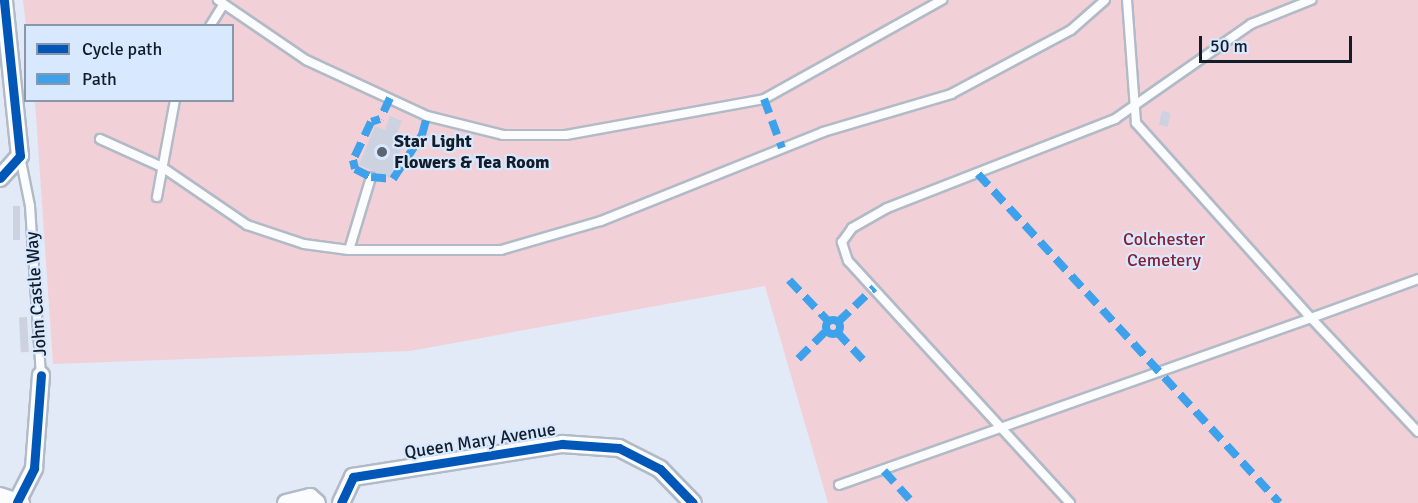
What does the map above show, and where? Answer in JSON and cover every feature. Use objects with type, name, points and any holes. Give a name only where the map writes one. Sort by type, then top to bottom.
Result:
[{"type":"street","points":[[0,178],[20,156],[4,0]]},
{"type":"street","name":"John Castle Way","points":[[0,496],[19,502],[34,468],[41,375]]},
{"type":"street","name":"Queen Mary Avenue","points":[[341,503],[353,477],[562,444],[619,448],[660,469],[693,503]]},
{"type":"street","points":[[286,503],[310,497],[317,503]]},
{"type":"lane","points":[[211,24],[221,2],[306,60],[427,116],[503,135],[566,135],[764,99],[942,0]]},
{"type":"lane","points":[[100,139],[162,166],[257,229],[349,250],[501,250],[602,222],[823,132],[951,94],[1071,30],[1105,0]]},
{"type":"lane","points":[[1127,0],[1131,110],[1136,123],[1311,318],[1418,432]]},
{"type":"lane","points":[[1070,503],[1004,428],[848,261],[842,242],[852,228],[887,208],[1131,110],[1251,24],[1311,0]]},
{"type":"lane","points":[[157,197],[176,102]]},
{"type":"lane","name":"John Castle Way","points":[[20,156],[30,206],[41,375]]},
{"type":"lane","points":[[349,250],[370,177]]},
{"type":"lane","points":[[839,485],[1418,279]]},
{"type":"green space","name":"Colchester Cemetery","points":[[23,0],[1418,0],[1418,503],[828,503],[765,286],[410,351],[53,364],[35,102],[234,102],[234,24],[26,24]]},
{"type":"building","points":[[1162,111],[1171,113],[1168,127],[1159,125]]},
{"type":"building","name":"Star Light Flowers & Tea Room","points":[[390,116],[402,121],[396,135],[405,139],[390,178],[359,165],[375,126],[385,130]]},
{"type":"building","points":[[13,206],[20,206],[20,240],[13,240]]},
{"type":"building","points":[[19,317],[27,317],[29,352],[21,352]]},
{"type":"marked path","points":[[390,98],[380,119],[371,122],[353,160],[355,169],[371,177],[393,179],[422,135],[427,116]]},
{"type":"marked path","points":[[764,99],[782,148]]},
{"type":"marked path","points":[[978,174],[1279,503]]},
{"type":"marked path","points":[[789,280],[828,321]]},
{"type":"marked path","points":[[838,322],[874,288]]},
{"type":"marked path","points":[[833,320],[838,322],[840,327],[838,332],[833,334],[828,332],[826,327],[828,322],[833,320]]},
{"type":"marked path","points":[[798,359],[827,330]]},
{"type":"marked path","points":[[837,332],[863,360]]},
{"type":"marked path","points":[[884,471],[913,503]]},
{"type":"cycle path","points":[[0,178],[20,156],[4,0]]},
{"type":"cycle path","points":[[17,502],[34,468],[41,375]]},
{"type":"cycle path","points":[[341,503],[353,477],[562,444],[619,448],[660,469],[693,503]]},
{"type":"place","name":"Star Light Flowers & Tea Room","points":[[382,152]]}]
